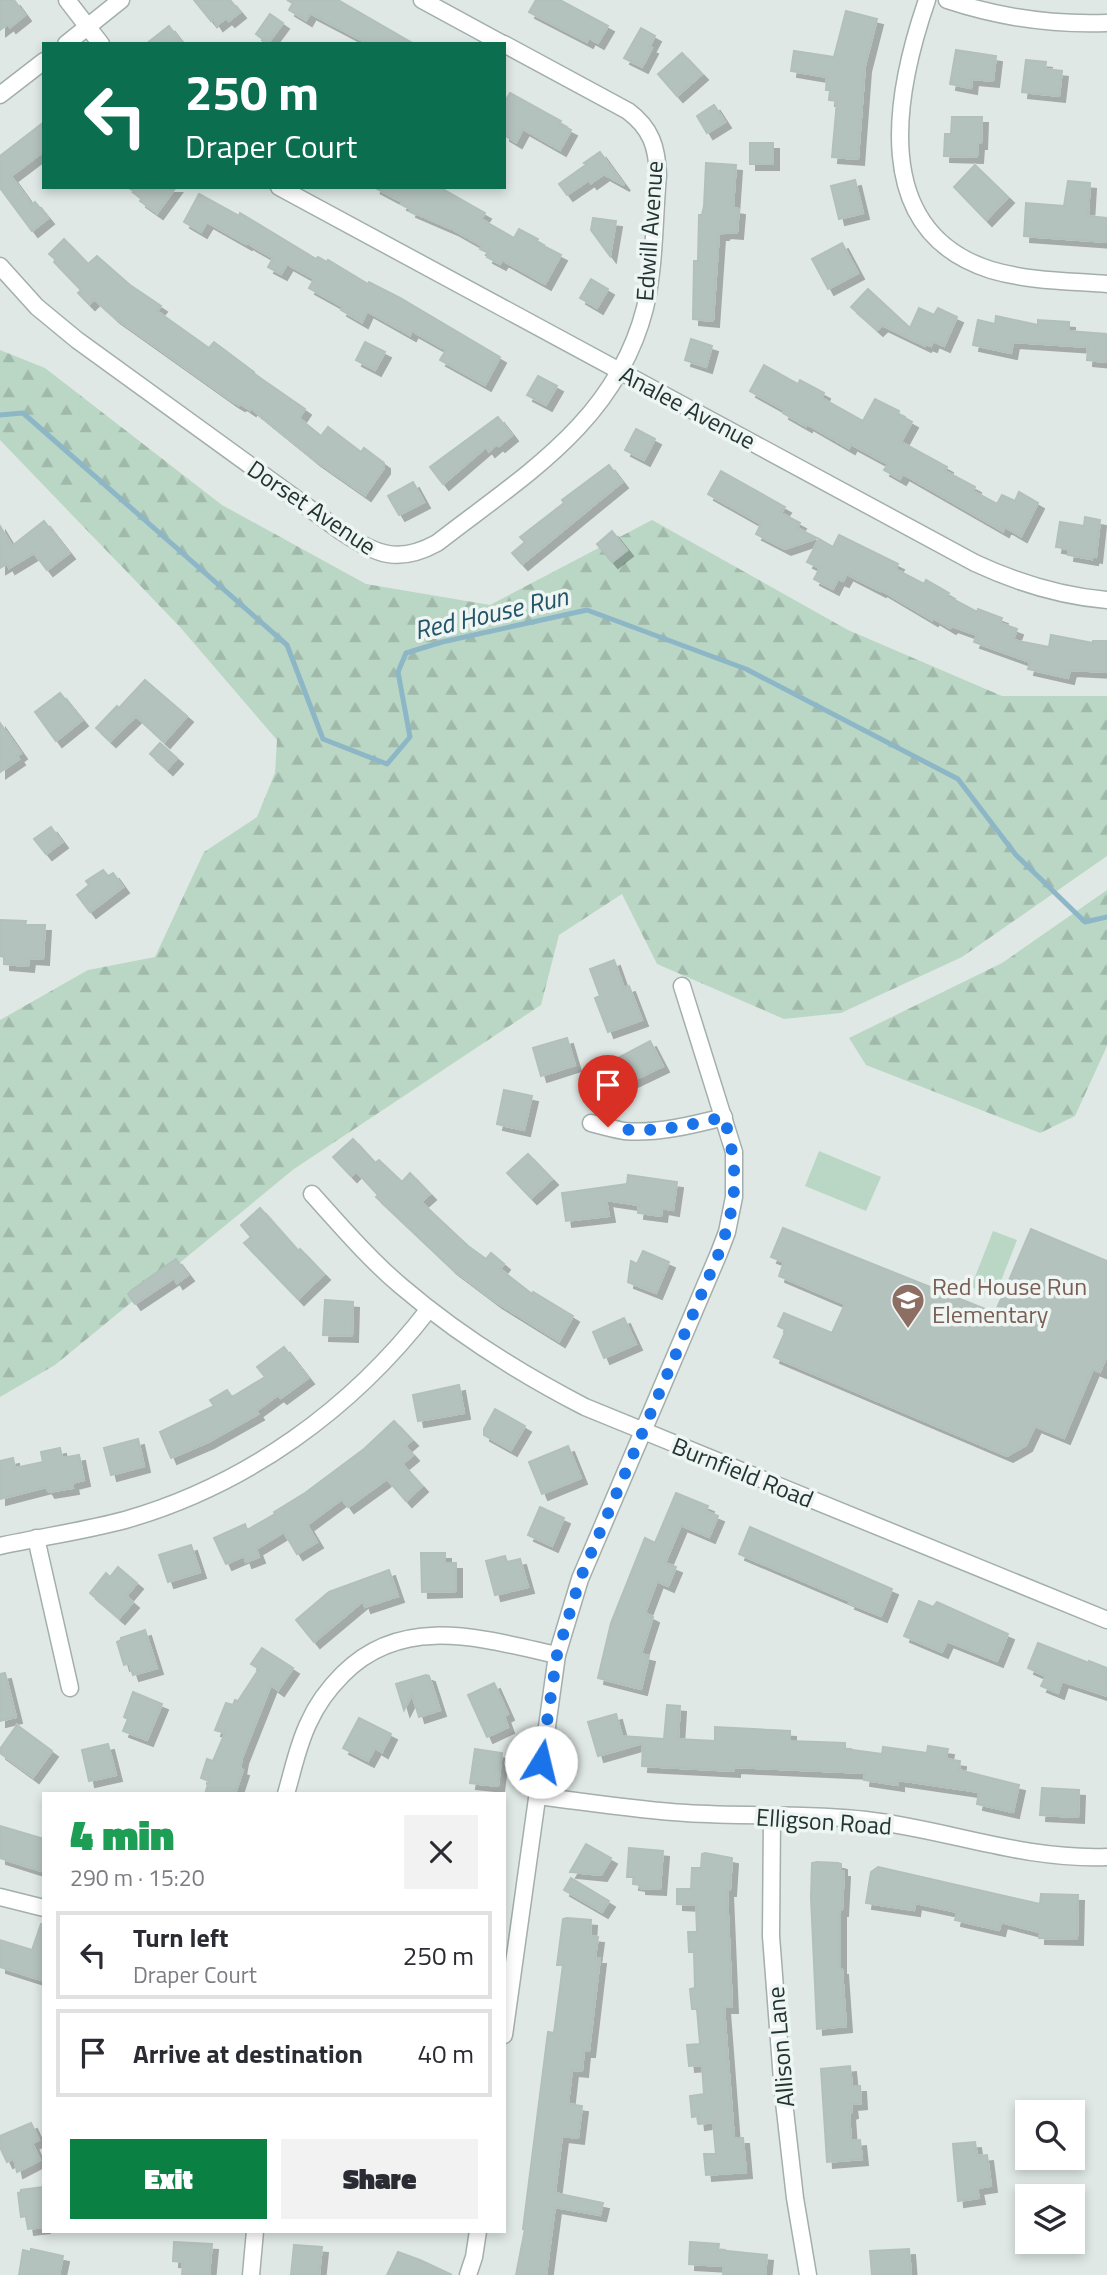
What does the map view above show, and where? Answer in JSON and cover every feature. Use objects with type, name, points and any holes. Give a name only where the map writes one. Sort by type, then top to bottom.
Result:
[{"type":"street","points":[[66,0],[99,42]]},
{"type":"street","points":[[68,42],[121,0]]},
{"type":"street","name":"Edwill Avenue","points":[[422,0],[499,42]]},
{"type":"street","points":[[927,0],[913,41],[906,74],[899,142],[902,172],[909,197],[920,218],[953,251],[989,269],[1030,278],[1107,284]]},
{"type":"street","points":[[947,0],[1029,19],[1107,23]]},
{"type":"street","name":"Edwill Avenue","points":[[506,46],[628,111],[639,119],[654,143],[658,175],[649,282],[639,328],[619,370]]},
{"type":"street","points":[[0,95],[42,63]]},
{"type":"street","name":"Analee Avenue","points":[[283,189],[975,563],[1042,590],[1107,600]]},
{"type":"street","name":"Dorset Avenue","points":[[0,266],[37,307],[76,340],[359,544],[388,555],[406,556],[420,553],[437,543],[552,454],[590,416],[619,370]]},
{"type":"street","points":[[506,2021],[557,1655],[580,1579],[727,1232],[734,1197],[734,1152],[682,986]]},
{"type":"street","points":[[591,1123],[624,1130],[641,1130],[694,1124],[724,1117]]},
{"type":"street","name":"Burnfield Road","points":[[312,1194],[376,1262],[429,1309],[550,1389],[585,1407],[1107,1620]]},
{"type":"street","points":[[0,1546],[123,1520],[166,1506],[238,1474],[310,1429],[345,1401],[381,1367],[429,1309]]},
{"type":"street","points":[[36,1538],[70,1688]]},
{"type":"street","points":[[287,1792],[304,1734],[314,1712],[333,1684],[368,1652],[406,1638],[440,1635],[478,1638],[557,1655]]},
{"type":"street","name":"Elligson Road","points":[[538,1796],[684,1813],[862,1820],[924,1829],[955,1839],[1030,1854],[1073,1858],[1107,1857]]},
{"type":"street","name":"Allison Lane","points":[[772,1817],[771,1936],[782,2080],[795,2198],[808,2275]]},
{"type":"street","points":[[0,1897],[42,1908]]},
{"type":"street","points":[[251,2275],[255,2233]]},
{"type":"street","points":[[468,2275],[478,2233]]},
{"type":"green space","points":[[0,350],[45,368],[222,505],[366,584],[490,605],[652,520],[848,630],[1002,696],[1107,696],[1107,856],[962,957],[841,1013],[784,1019],[657,964],[622,894],[559,935],[541,1005],[294,1169],[55,1365],[0,1397],[0,1020],[88,970],[155,957],[204,852],[257,817],[275,773],[277,740],[180,627],[0,440]]},
{"type":"green space","points":[[1107,890],[1107,1046],[1075,1116],[1040,1133],[866,1065],[849,1038],[1002,963]]},
{"type":"green space","points":[[819,1151],[881,1177],[866,1211],[805,1186]]},
{"type":"green space","points":[[993,1231],[1017,1240],[995,1296],[971,1287]]},
{"type":"building","points":[[0,0],[14,0],[25,15],[10,27],[8,24],[0,30]]},
{"type":"building","points":[[194,0],[230,0],[240,12],[229,21],[226,18],[217,25]]},
{"type":"building","points":[[287,0],[338,0],[411,42],[365,42],[310,13],[306,20],[289,10],[293,3]]},
{"type":"building","points":[[536,0],[560,0],[608,26],[598,43],[589,38],[587,42],[529,12]]},
{"type":"building","points":[[846,11],[877,19],[865,66],[858,159],[832,157],[837,101],[829,100],[830,90],[826,90],[827,77],[791,71],[794,51],[834,57]]},
{"type":"building","points":[[270,14],[283,23],[269,42],[256,34]]},
{"type":"building","points":[[169,26],[181,42],[149,42]]},
{"type":"building","points":[[641,28],[655,36],[642,67],[624,58]]},
{"type":"building","points":[[956,50],[996,56],[993,81],[972,79],[971,88],[950,84]]},
{"type":"building","points":[[682,53],[702,74],[677,96],[658,74]]},
{"type":"building","points":[[1026,60],[1046,62],[1045,69],[1062,71],[1059,96],[1022,92]]},
{"type":"building","points":[[510,93],[561,121],[559,124],[571,130],[560,150],[523,129],[516,142],[506,136],[506,100]]},
{"type":"building","points":[[714,105],[725,122],[707,133],[697,116]]},
{"type":"building","points":[[952,117],[982,117],[981,143],[978,143],[977,157],[944,156],[945,134],[951,134]]},
{"type":"building","points":[[42,124],[42,153],[11,176],[32,205],[35,202],[48,218],[32,231],[0,188],[0,156]]},
{"type":"building","points":[[750,143],[773,143],[773,164],[750,164]]},
{"type":"building","points":[[600,152],[624,185],[604,174],[591,183],[589,180],[567,195],[559,184]]},
{"type":"building","points":[[706,163],[736,165],[733,208],[739,209],[737,233],[719,234],[713,321],[693,319],[694,261],[698,261],[699,215],[702,215],[704,206]]},
{"type":"building","points":[[975,165],[1008,197],[986,220],[954,187]]},
{"type":"building","points":[[855,180],[863,213],[839,219],[831,186]]},
{"type":"building","points":[[1068,181],[1090,183],[1088,216],[1107,218],[1107,242],[1024,236],[1026,203],[1064,206]]},
{"type":"building","points":[[131,189],[175,189],[157,213],[140,201],[142,198]]},
{"type":"building","points":[[378,189],[443,189],[485,213],[481,219],[514,238],[519,229],[538,239],[536,242],[561,255],[545,284],[502,260],[500,264],[487,257],[489,253],[480,249],[482,246],[452,229],[410,211],[402,202]]},
{"type":"building","points":[[199,194],[239,216],[240,213],[316,259],[318,257],[327,262],[328,260],[368,284],[369,282],[400,298],[500,357],[485,385],[440,360],[446,350],[412,331],[410,335],[367,311],[362,322],[341,310],[343,307],[309,288],[314,279],[287,264],[281,274],[268,267],[273,258],[207,222],[201,232],[184,222]]},
{"type":"building","points":[[593,218],[616,221],[610,256],[591,230]]},
{"type":"building","points":[[64,239],[88,264],[97,256],[130,285],[161,306],[157,311],[209,348],[214,342],[305,409],[299,418],[321,436],[328,427],[361,452],[364,448],[384,463],[384,468],[365,495],[315,460],[251,408],[250,410],[232,401],[114,317],[94,299],[89,304],[78,293],[81,290],[49,254]]},
{"type":"building","points":[[842,243],[858,273],[828,289],[812,259]]},
{"type":"building","points":[[591,279],[608,289],[597,308],[580,298]]},
{"type":"building","points":[[868,289],[910,328],[919,308],[934,315],[938,308],[957,317],[944,346],[933,341],[931,346],[925,346],[882,325],[877,330],[851,307]]},
{"type":"building","points":[[996,316],[1038,325],[1038,320],[1069,322],[1069,331],[1107,334],[1107,362],[1087,360],[1088,347],[1013,342],[1011,353],[973,345],[978,320],[995,324]]},
{"type":"building","points":[[691,339],[712,346],[706,367],[685,360]]},
{"type":"building","points":[[365,342],[385,352],[375,370],[356,360]]},
{"type":"building","points":[[764,365],[798,384],[800,380],[824,393],[822,398],[863,421],[875,399],[899,411],[898,414],[912,422],[901,442],[947,467],[945,471],[975,487],[973,491],[997,504],[1002,495],[1015,501],[1019,492],[1038,503],[1021,536],[1005,527],[1003,531],[903,474],[900,479],[884,470],[888,464],[851,444],[849,448],[783,413],[784,410],[750,391]]},
{"type":"building","points":[[538,376],[557,386],[546,405],[527,395]]},
{"type":"building","points":[[498,417],[512,435],[489,451],[486,447],[443,484],[430,467]]},
{"type":"building","points":[[636,429],[655,439],[644,460],[625,450]]},
{"type":"building","points":[[609,465],[622,482],[522,564],[512,553],[525,542],[520,537],[564,503],[562,500]]},
{"type":"building","points":[[721,471],[785,507],[781,513],[800,523],[797,528],[817,538],[785,549],[756,534],[761,524],[708,494]]},
{"type":"building","points":[[413,482],[424,502],[399,515],[388,496]]},
{"type":"building","points":[[1085,517],[1100,520],[1096,557],[1093,556],[1092,559],[1068,555],[1069,549],[1056,547],[1060,522],[1084,526]]},
{"type":"building","points":[[44,521],[69,553],[47,570],[34,553],[9,568],[7,564],[0,568],[0,526],[12,546]]},
{"type":"building","points":[[612,531],[627,550],[612,562],[597,544]]},
{"type":"building","points":[[839,535],[898,564],[895,569],[924,584],[926,580],[949,593],[947,596],[977,612],[978,609],[1002,618],[1000,623],[1017,629],[1013,640],[1049,647],[1051,635],[1093,643],[1107,641],[1107,672],[1070,670],[1068,678],[1028,669],[1030,662],[974,642],[977,635],[952,626],[950,628],[933,618],[932,620],[881,590],[847,574],[843,581],[838,579],[833,589],[814,579],[820,568],[807,562],[819,539],[833,547]]},
{"type":"building","points":[[145,680],[187,716],[164,742],[136,716],[110,741],[96,728]]},
{"type":"building","points":[[60,693],[82,720],[56,741],[35,712]]},
{"type":"building","points":[[0,723],[21,753],[17,756],[19,759],[0,772]]},
{"type":"building","points":[[160,743],[177,758],[167,769],[150,754]]},
{"type":"building","points":[[51,827],[62,842],[46,854],[34,839]]},
{"type":"building","points":[[103,870],[108,876],[113,873],[123,887],[90,912],[77,895],[89,885],[86,881]]},
{"type":"building","points":[[0,920],[26,921],[25,925],[45,925],[43,959],[29,958],[28,966],[4,964],[4,957],[0,956]]},
{"type":"building","points":[[614,960],[624,988],[629,986],[642,1020],[608,1032],[595,998],[600,996],[590,969]]},
{"type":"building","points":[[567,1038],[575,1065],[541,1076],[533,1048]]},
{"type":"building","points":[[650,1041],[663,1066],[632,1081],[620,1057]]},
{"type":"building","points":[[504,1090],[532,1096],[524,1130],[497,1124]]},
{"type":"building","points":[[353,1139],[375,1163],[379,1160],[402,1182],[410,1173],[430,1194],[421,1202],[468,1246],[486,1259],[491,1253],[504,1264],[500,1269],[532,1294],[533,1292],[573,1316],[559,1341],[496,1302],[451,1268],[376,1197],[378,1195],[356,1171],[351,1176],[333,1157]]},
{"type":"building","points":[[528,1154],[552,1179],[531,1198],[507,1173]]},
{"type":"building","points":[[628,1175],[677,1182],[673,1210],[662,1208],[661,1216],[638,1213],[639,1205],[606,1200],[609,1216],[566,1221],[562,1193],[627,1184]]},
{"type":"building","points":[[260,1208],[298,1251],[300,1249],[324,1274],[298,1299],[244,1243],[251,1237],[241,1225]]},
{"type":"building","points":[[783,1228],[995,1313],[1031,1229],[1107,1261],[1107,1355],[1100,1372],[1093,1369],[1064,1438],[1035,1426],[1026,1445],[1007,1456],[774,1357],[786,1330],[778,1326],[784,1313],[832,1333],[845,1304],[779,1276],[784,1262],[771,1257]]},
{"type":"building","points":[[643,1251],[669,1262],[656,1293],[628,1282],[631,1261],[637,1264]]},
{"type":"building","points":[[176,1259],[188,1275],[177,1283],[174,1278],[135,1304],[128,1294]]},
{"type":"building","points":[[325,1300],[353,1302],[352,1336],[323,1335]]},
{"type":"building","points":[[624,1318],[636,1344],[604,1358],[593,1332]]},
{"type":"building","points":[[284,1347],[308,1378],[281,1398],[278,1395],[256,1411],[258,1414],[208,1442],[171,1458],[160,1432],[214,1406],[210,1400],[227,1390],[232,1397],[265,1377],[257,1367]]},
{"type":"building","points":[[459,1385],[464,1413],[418,1421],[413,1395]]},
{"type":"building","points":[[495,1409],[525,1426],[511,1450],[484,1435],[484,1429]]},
{"type":"building","points":[[394,1421],[412,1440],[405,1446],[413,1455],[402,1464],[422,1486],[406,1501],[387,1479],[348,1507],[342,1499],[307,1525],[317,1542],[297,1554],[284,1532],[256,1549],[259,1557],[246,1562],[244,1556],[226,1564],[214,1538],[245,1524],[247,1530],[275,1514],[274,1512],[305,1493],[364,1449]]},
{"type":"building","points":[[138,1439],[144,1466],[111,1475],[104,1448]]},
{"type":"building","points":[[568,1446],[581,1478],[542,1494],[529,1462]]},
{"type":"building","points":[[60,1448],[62,1458],[79,1455],[84,1480],[72,1483],[73,1488],[49,1492],[46,1487],[0,1499],[0,1461],[13,1458],[15,1468],[43,1462],[41,1452]]},
{"type":"building","points":[[676,1493],[708,1506],[706,1511],[718,1516],[709,1537],[681,1525],[665,1563],[676,1567],[668,1586],[657,1581],[645,1613],[653,1617],[641,1654],[649,1656],[641,1689],[598,1678],[611,1623],[645,1538],[655,1543]]},
{"type":"building","points":[[540,1507],[564,1518],[552,1546],[528,1535]]},
{"type":"building","points":[[750,1527],[892,1589],[881,1616],[739,1554]]},
{"type":"building","points":[[191,1545],[200,1572],[168,1582],[159,1555]]},
{"type":"building","points":[[421,1553],[445,1553],[445,1563],[456,1563],[456,1591],[422,1592]]},
{"type":"building","points":[[505,1556],[507,1562],[520,1559],[528,1587],[495,1595],[486,1561]]},
{"type":"building","points":[[118,1567],[137,1583],[126,1596],[133,1602],[119,1618],[90,1593],[106,1573],[110,1577]]},
{"type":"building","points":[[389,1570],[398,1596],[365,1607],[363,1601],[314,1642],[296,1620],[329,1592]]},
{"type":"building","points":[[919,1601],[933,1607],[937,1602],[1008,1634],[997,1661],[947,1641],[942,1652],[904,1636]]},
{"type":"building","points":[[145,1630],[157,1668],[133,1675],[129,1663],[124,1665],[117,1642],[121,1638]]},
{"type":"building","points":[[1038,1643],[1107,1668],[1107,1696],[1062,1681],[1058,1693],[1041,1686],[1046,1676],[1028,1668]]},
{"type":"building","points":[[262,1648],[293,1668],[278,1690],[271,1685],[242,1758],[240,1769],[243,1770],[236,1792],[206,1792],[209,1781],[201,1778],[207,1759],[213,1761],[225,1733],[215,1730],[226,1703],[233,1705],[235,1700],[238,1701],[259,1669],[251,1664]]},
{"type":"building","points":[[5,1673],[16,1717],[0,1721],[0,1674]]},
{"type":"building","points":[[429,1676],[440,1710],[419,1717],[412,1694],[404,1710],[396,1684]]},
{"type":"building","points":[[494,1683],[508,1714],[504,1716],[508,1727],[487,1737],[468,1695]]},
{"type":"building","points":[[133,1692],[162,1704],[147,1740],[123,1731],[128,1719],[124,1717]]},
{"type":"building","points":[[667,1705],[680,1706],[678,1739],[715,1741],[715,1727],[790,1731],[790,1741],[845,1743],[845,1749],[882,1754],[883,1747],[927,1753],[928,1746],[948,1749],[946,1759],[960,1761],[959,1770],[1019,1785],[1013,1812],[977,1804],[979,1792],[898,1780],[898,1785],[864,1780],[865,1773],[734,1767],[734,1771],[642,1766],[643,1743],[598,1756],[588,1722],[616,1714],[622,1736],[664,1739]]},
{"type":"building","points":[[359,1718],[391,1734],[382,1752],[375,1748],[368,1761],[343,1748]]},
{"type":"building","points":[[17,1725],[52,1751],[33,1777],[0,1753]]},
{"type":"building","points":[[108,1744],[116,1775],[89,1781],[82,1750]]},
{"type":"building","points":[[475,1749],[502,1753],[498,1786],[470,1783]]},
{"type":"building","points":[[1042,1788],[1079,1790],[1078,1817],[1040,1815]]},
{"type":"building","points":[[0,1826],[42,1838],[42,1871],[0,1858]]},
{"type":"building","points":[[586,1844],[611,1858],[601,1875],[570,1872]]},
{"type":"building","points":[[629,1848],[663,1851],[660,1889],[640,1888],[640,1885],[633,1884],[634,1877],[627,1877]]},
{"type":"building","points":[[702,1854],[732,1858],[730,1890],[727,1890],[732,2007],[724,2007],[734,2138],[743,2138],[746,2172],[706,2175],[704,2154],[716,2154],[713,2122],[699,2124],[698,2116],[692,2117],[690,2096],[704,2094],[702,2065],[689,2066],[687,2045],[700,2044],[697,2009],[692,2009],[690,1989],[695,1988],[694,1952],[689,1952],[688,1932],[697,1932],[696,1905],[677,1904],[677,1889],[691,1889],[692,1868],[701,1868]]},
{"type":"building","points":[[812,1863],[841,1864],[841,1871],[844,1871],[840,1910],[840,1969],[846,2026],[817,2029],[811,1898]]},
{"type":"building","points":[[878,1867],[1040,1904],[1041,1894],[1078,1895],[1077,1939],[1039,1938],[1039,1932],[1001,1922],[999,1930],[955,1920],[957,1912],[915,1903],[914,1910],[866,1903],[871,1872]]},
{"type":"building","points":[[571,1878],[609,1901],[602,1912],[564,1890]]},
{"type":"building","points":[[563,1919],[591,1920],[590,1936],[598,1937],[595,1958],[600,1958],[589,2051],[584,2051],[582,2071],[572,2070],[568,2104],[582,2106],[578,2138],[562,2136],[555,2193],[603,2203],[600,2215],[555,2207],[546,2275],[516,2275],[525,2229],[548,2032],[554,2033],[563,1965],[557,1965]]},
{"type":"building","points":[[42,1924],[42,1980],[0,1967],[0,1940],[32,1950]]},
{"type":"building","points":[[850,2066],[852,2086],[860,2086],[861,2103],[851,2104],[851,2141],[860,2140],[862,2159],[827,2162],[821,2069]]},
{"type":"building","points":[[31,2123],[39,2140],[32,2143],[40,2160],[17,2172],[14,2158],[7,2162],[0,2147],[0,2136]]},
{"type":"building","points":[[975,2142],[977,2156],[987,2155],[991,2186],[977,2188],[979,2198],[958,2201],[953,2144]]},
{"type":"building","points":[[42,2187],[42,2227],[28,2229],[26,2216],[21,2217],[18,2193],[21,2190]]},
{"type":"building","points":[[174,2242],[212,2244],[209,2275],[182,2275],[183,2262],[173,2261]]},
{"type":"building","points":[[690,2242],[719,2244],[718,2250],[767,2255],[765,2275],[723,2275],[724,2266],[689,2264]]},
{"type":"building","points":[[294,2245],[322,2247],[319,2275],[291,2275]]},
{"type":"building","points":[[31,2249],[63,2256],[59,2275],[19,2275],[23,2250],[31,2252]]},
{"type":"building","points":[[909,2249],[911,2275],[872,2275],[870,2251]]},
{"type":"building","points":[[398,2252],[420,2260],[452,2275],[387,2275]]},
{"type":"waterway","name":"Red House Run","points":[[0,415],[23,413],[287,645],[323,739],[387,764],[410,737],[398,672],[406,653],[442,642],[587,610],[746,669],[958,779],[1016,855],[1085,922],[1107,917]]},
{"type":"place","name":"Red House Run Elementary","points":[[908,1330]]},
{"type":"route","points":[[541,1762],[557,1655],[580,1579],[719,1253],[727,1232],[734,1197],[734,1152],[724,1117],[694,1124],[641,1130],[608,1127]]}]
